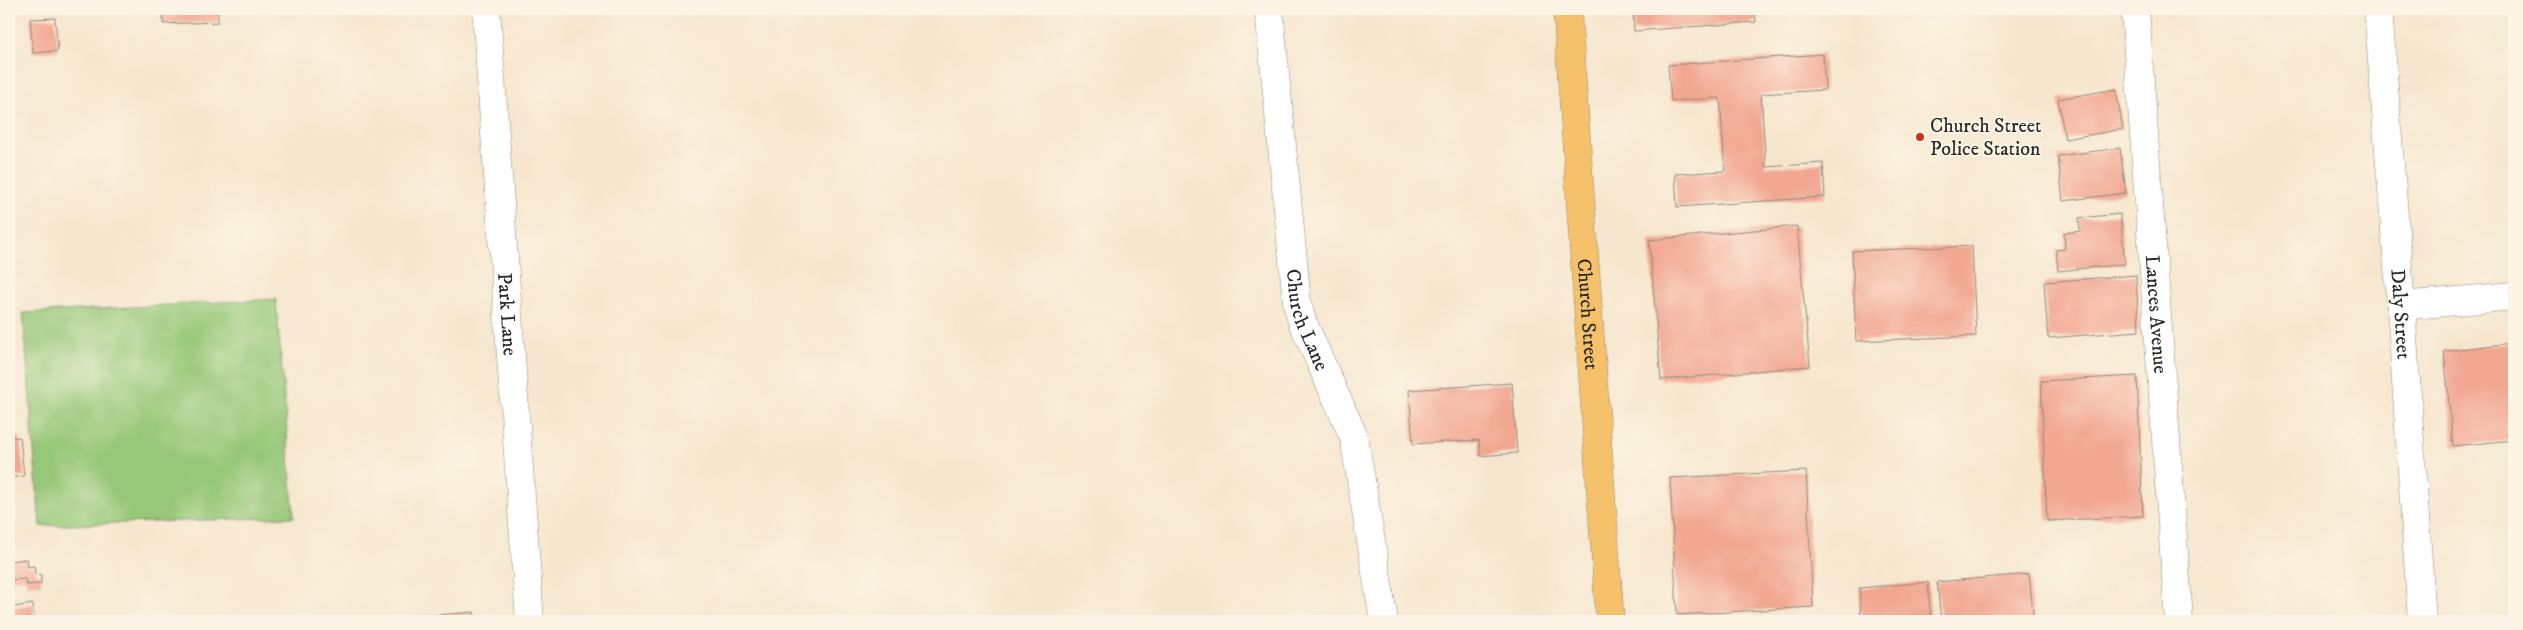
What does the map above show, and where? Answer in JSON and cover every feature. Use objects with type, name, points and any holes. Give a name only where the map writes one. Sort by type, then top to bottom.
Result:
[{"type":"main road","name":"Church Street","points":[[1567,9],[1610,621]]},
{"type":"street","name":"Park Lane","points":[[486,9],[530,621]]},
{"type":"street","name":"Church Lane","points":[[1269,9],[1297,303],[1302,321],[1354,437],[1384,621]]},
{"type":"street","name":"Lances Avenue","points":[[2135,9],[2179,621]]},
{"type":"street","name":"Daly Street","points":[[2378,9],[2401,306],[2422,621]]},
{"type":"street","points":[[2401,306],[2514,296]]},
{"type":"green space","points":[[276,299],[294,517],[40,526],[23,313]]},
{"type":"building","points":[[163,9],[218,9],[218,22],[163,24]]},
{"type":"building","points":[[1633,9],[1755,9],[1756,22],[1634,31]]},
{"type":"building","points":[[55,18],[58,51],[33,53],[30,19]]},
{"type":"building","points":[[1823,54],[1825,90],[1761,94],[1766,167],[1823,163],[1825,197],[1677,207],[1675,174],[1725,171],[1720,98],[1671,101],[1668,65]]},
{"type":"building","points":[[2116,89],[2123,129],[2065,139],[2058,99]]},
{"type":"building","points":[[2120,148],[2126,193],[2063,201],[2058,156]]},
{"type":"building","points":[[2120,214],[2125,264],[2058,271],[2056,250],[2065,249],[2064,233],[2080,231],[2079,218]]},
{"type":"building","points":[[1797,226],[1810,366],[1661,380],[1649,240]]},
{"type":"building","points":[[1972,246],[1976,336],[1856,341],[1852,251]]},
{"type":"building","points":[[2136,275],[2139,331],[2048,338],[2044,282]]},
{"type":"building","points":[[2512,343],[2514,440],[2453,446],[2444,351]]},
{"type":"building","points":[[2137,376],[2143,516],[2047,521],[2041,381]]},
{"type":"building","points":[[1512,383],[1517,453],[1480,456],[1479,440],[1413,444],[1409,390]]},
{"type":"building","points":[[20,437],[24,476],[9,478],[9,438]]},
{"type":"building","points":[[1806,471],[1813,607],[1677,615],[1670,478]]},
{"type":"building","points":[[27,559],[28,567],[34,566],[35,574],[41,575],[41,584],[27,585],[25,579],[9,580],[9,561]]},
{"type":"building","points":[[2029,574],[2034,621],[1941,621],[1937,582]]},
{"type":"building","points":[[1928,582],[1931,621],[1861,621],[1859,588]]},
{"type":"building","points":[[33,604],[34,621],[9,621],[9,608]]},
{"type":"building","points":[[474,612],[475,621],[374,621],[374,620]]},
{"type":"place","name":"Church Street Police Station","points":[[1920,137]]}]
